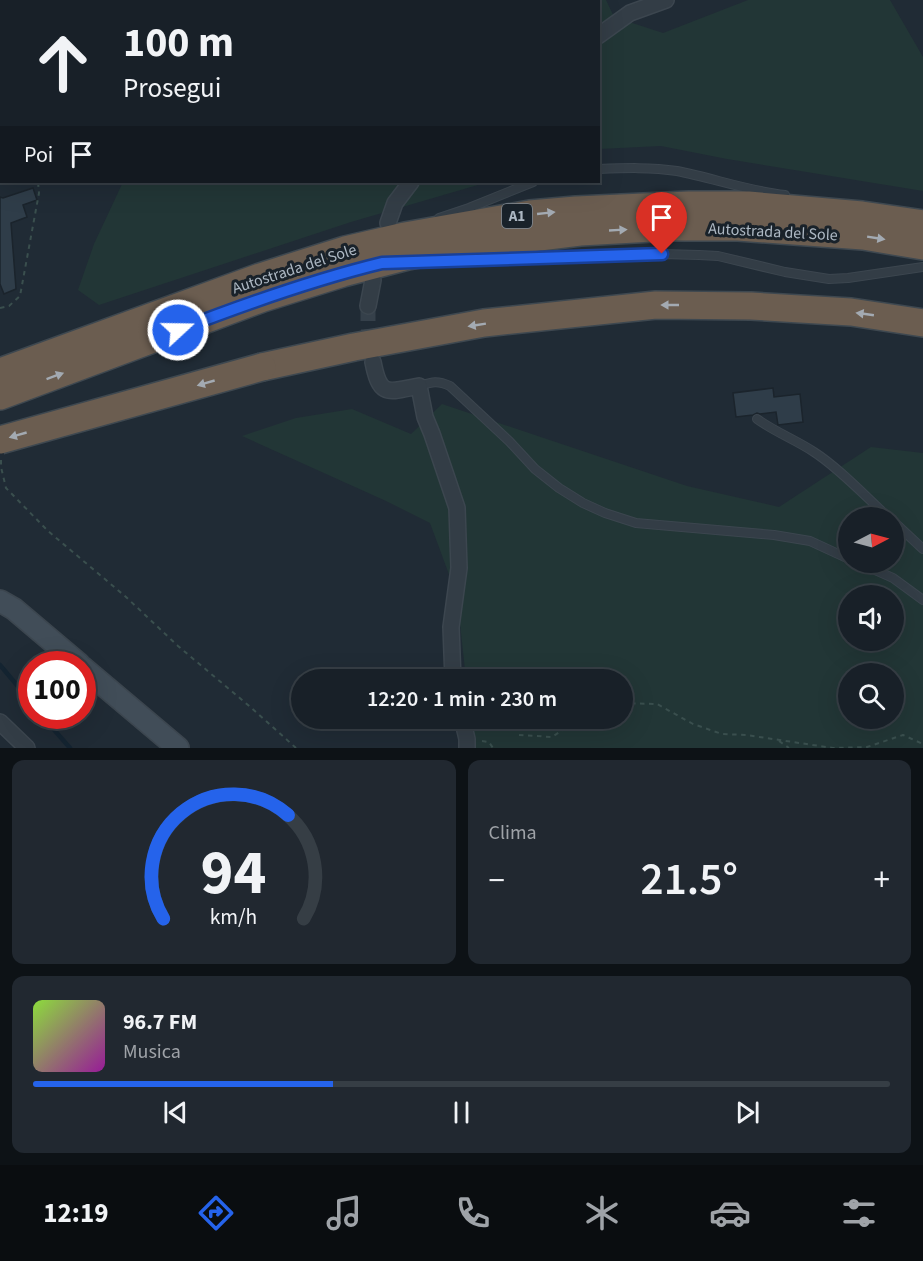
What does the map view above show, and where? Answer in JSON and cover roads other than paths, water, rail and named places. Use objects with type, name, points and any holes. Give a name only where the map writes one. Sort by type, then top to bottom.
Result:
[{"type":"highway","name":"Autostrada del Sole","points":[[0,396],[260,277],[345,250],[405,236],[530,214],[689,205],[748,204],[862,215],[923,224]]},
{"type":"highway","name":"Autostrada del Sole","points":[[0,372],[263,298],[343,273],[378,272],[408,256],[452,248],[580,232],[670,227],[738,227],[863,236],[923,246]]},
{"type":"highway","points":[[0,448],[262,367],[364,345],[484,324],[657,305],[751,306],[850,312],[923,322]]},
{"type":"street","points":[[600,35],[630,13],[666,0]]},
{"type":"street","points":[[388,228],[395,203],[410,183]]},
{"type":"street","points":[[368,306],[378,272]]},
{"type":"street","points":[[373,362],[378,382],[384,389],[392,391],[419,386],[425,417],[457,508],[459,568],[451,627],[453,669]]},
{"type":"street","points":[[0,601],[14,609],[63,651]]},
{"type":"street","points":[[96,679],[178,748]]},
{"type":"street","points":[[0,722],[27,748]]},
{"type":"street","points":[[465,729],[467,748]]},
{"type":"lane","points":[[600,169],[648,168],[677,171],[745,188],[791,196]]},
{"type":"lane","points":[[426,221],[469,208],[530,183]]},
{"type":"lane","points":[[441,261],[662,254],[699,255],[718,256],[795,274],[829,279],[923,267]]},
{"type":"lane","points":[[260,277],[299,256]]},
{"type":"lane","points":[[378,272],[429,262]]},
{"type":"lane","points":[[419,386],[431,382],[441,382],[450,386],[466,399],[535,469],[559,488],[605,513],[636,523],[774,535],[810,541],[838,554]]},
{"type":"lane","points":[[757,419],[814,452],[877,507]]},
{"type":"lane","points":[[904,531],[923,549]]},
{"type":"lane","points":[[882,573],[893,578],[923,600]]},
{"type":"waterway","points":[[0,665],[18,686]]},
{"type":"waterway","points":[[53,729],[70,748]]},
{"type":"tunnel","points":[[368,306],[370,350]]}]
